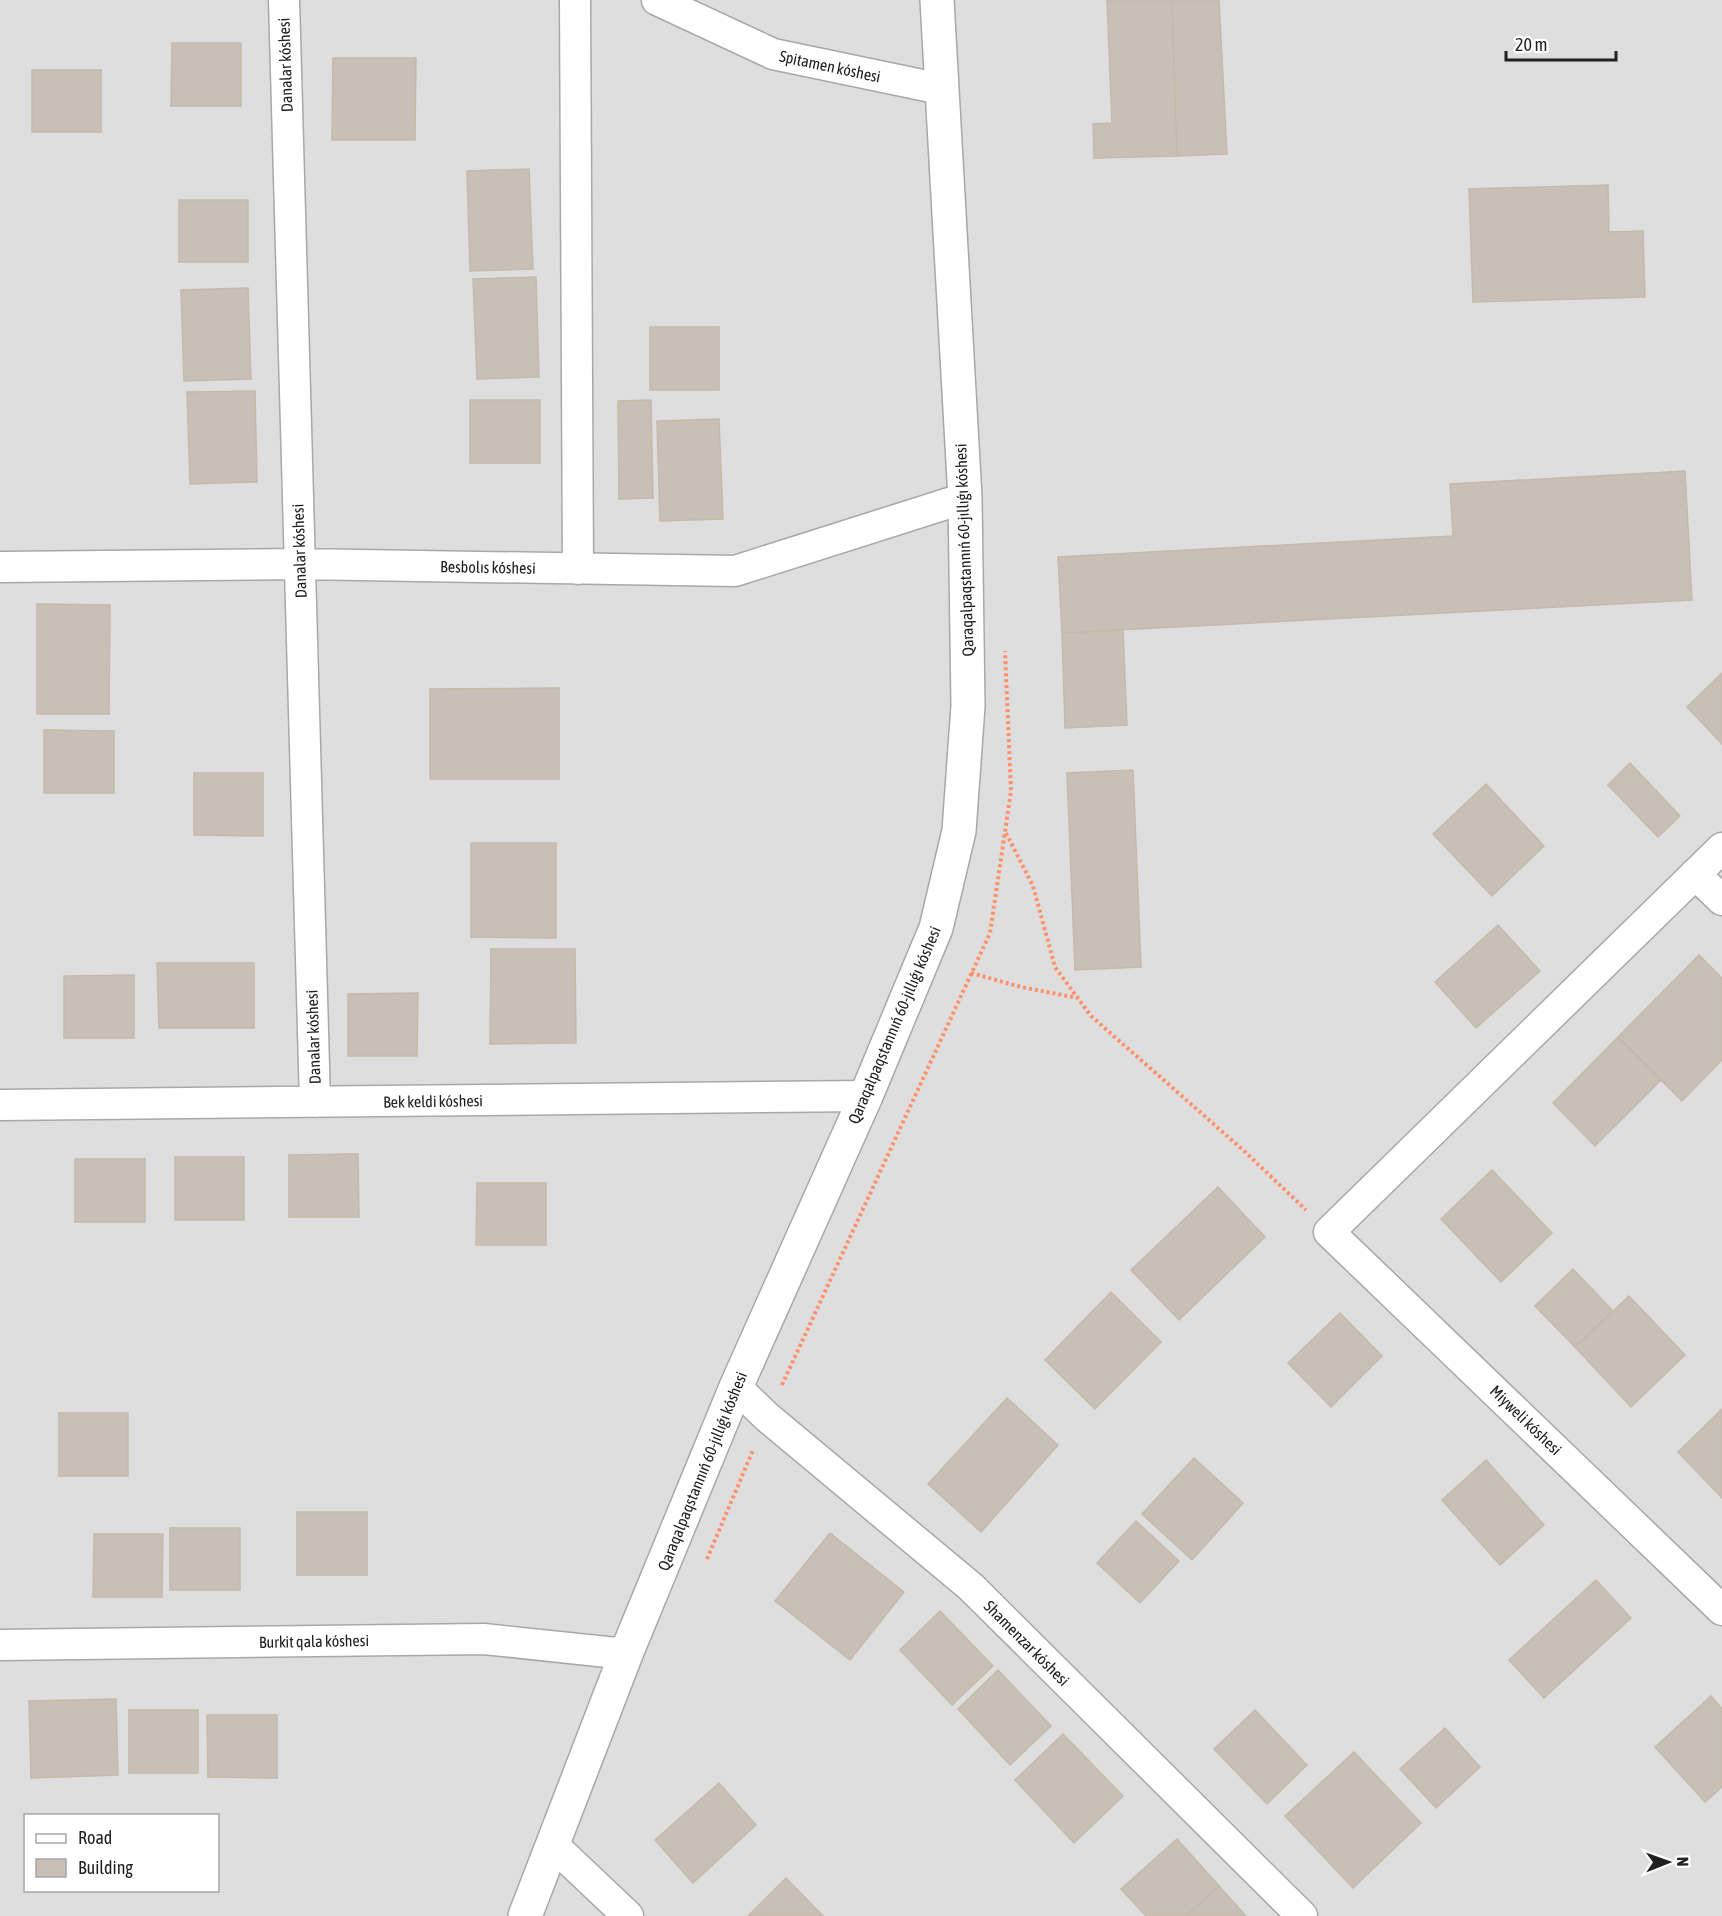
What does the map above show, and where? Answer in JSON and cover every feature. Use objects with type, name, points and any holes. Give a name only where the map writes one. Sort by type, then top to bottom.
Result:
[{"type":"street","name":"Danalar kóshesi","points":[[284,0],[315,1102]]},
{"type":"street","points":[[575,0],[578,569]]},
{"type":"street","name":"Spitamen kóshesi","points":[[657,0],[773,54],[941,90]]},
{"type":"street","name":"Qaraqalpaqstannıń 60-jıllıǵı kóshesi","points":[[525,1916],[626,1654],[736,1387],[866,1096],[936,928],[959,831],[968,706],[965,498],[937,0]]},
{"type":"street","name":"Besbolıs kóshesi","points":[[0,567],[299,564],[735,571],[965,498]]},
{"type":"street","points":[[1329,1232],[1722,848]]},
{"type":"street","points":[[1695,874],[1722,900]]},
{"type":"street","name":"Bek keldi kóshesi","points":[[0,1106],[866,1096]]},
{"type":"street","name":"Miyweli kóshesi","points":[[1329,1232],[1722,1610]]},
{"type":"street","name":"Shamenzar kóshesi","points":[[736,1387],[767,1417],[971,1587],[1302,1916]]},
{"type":"street","name":"Burkit qala kóshesi","points":[[0,1645],[484,1639],[626,1654]]},
{"type":"street","points":[[552,1844],[628,1916]]},
{"type":"path","points":[[706,1559],[767,1417],[990,933],[1011,791],[1005,640]]},
{"type":"path","points":[[1005,832],[1034,886],[1055,966],[1091,1016],[1243,1150],[1329,1232]]},
{"type":"path","points":[[971,973],[1021,987],[1078,998]]},
{"type":"shaded area","points":[[0,0],[1722,0],[1722,1916],[0,1916]]},
{"type":"building","points":[[1107,0],[1172,0],[1177,156],[1094,158],[1093,124],[1112,123]]},
{"type":"building","points":[[1172,0],[1219,0],[1227,154],[1177,156]]},
{"type":"building","points":[[172,43],[241,43],[241,106],[171,106]]},
{"type":"building","points":[[333,58],[416,58],[415,140],[332,140]]},
{"type":"building","points":[[32,70],[101,70],[101,132],[32,132]]},
{"type":"building","points":[[529,169],[533,269],[470,271],[467,171]]},
{"type":"building","points":[[1608,185],[1609,232],[1643,231],[1645,297],[1473,302],[1469,189]]},
{"type":"building","points":[[179,200],[248,200],[248,262],[179,262]]},
{"type":"building","points":[[536,277],[539,377],[477,379],[473,279]]},
{"type":"building","points":[[248,288],[251,379],[184,381],[181,290]]},
{"type":"building","points":[[650,327],[719,327],[719,390],[650,390]]},
{"type":"building","points":[[255,391],[257,482],[190,484],[187,392]]},
{"type":"building","points":[[470,400],[540,400],[540,463],[470,463]]},
{"type":"building","points":[[651,400],[653,498],[619,499],[618,401]]},
{"type":"building","points":[[719,419],[723,519],[660,521],[657,421]]},
{"type":"building","points":[[1685,471],[1692,600],[1062,633],[1058,557],[1453,536],[1450,484]]},
{"type":"building","points":[[37,604],[110,605],[109,714],[37,714]]},
{"type":"building","points":[[1123,630],[1127,725],[1065,728],[1062,633]]},
{"type":"building","points":[[1722,673],[1722,744],[1687,707]]},
{"type":"building","points":[[559,688],[559,779],[430,779],[430,689]]},
{"type":"building","points":[[44,730],[114,731],[114,793],[44,793]]},
{"type":"building","points":[[1630,763],[1680,816],[1658,837],[1608,785]]},
{"type":"building","points":[[1133,770],[1141,967],[1075,970],[1067,773]]},
{"type":"building","points":[[194,773],[263,773],[263,836],[194,835]]},
{"type":"building","points":[[1486,784],[1544,846],[1492,896],[1433,834]]},
{"type":"building","points":[[471,843],[556,843],[556,938],[471,937]]},
{"type":"building","points":[[1498,925],[1540,971],[1476,1028],[1435,982]]},
{"type":"building","points":[[491,949],[575,949],[576,1043],[490,1044]]},
{"type":"building","points":[[1699,955],[1722,978],[1722,1060],[1682,1101],[1618,1037]]},
{"type":"building","points":[[157,963],[254,963],[254,1028],[159,1028]]},
{"type":"building","points":[[134,975],[134,1038],[64,1038],[64,976]]},
{"type":"building","points":[[418,993],[417,1056],[348,1056],[348,994]]},
{"type":"building","points":[[1618,1037],[1661,1080],[1595,1146],[1553,1103]]},
{"type":"building","points":[[358,1154],[359,1217],[289,1217],[289,1155]]},
{"type":"building","points":[[175,1157],[244,1157],[244,1220],[175,1220]]},
{"type":"building","points":[[75,1159],[145,1159],[145,1222],[75,1222]]},
{"type":"building","points":[[1492,1170],[1552,1233],[1501,1282],[1441,1219]]},
{"type":"building","points":[[477,1183],[546,1183],[546,1245],[476,1245]]},
{"type":"building","points":[[1218,1187],[1265,1237],[1179,1320],[1131,1270]]},
{"type":"building","points":[[1573,1269],[1613,1311],[1575,1347],[1535,1306]]},
{"type":"building","points":[[1111,1292],[1161,1342],[1095,1409],[1045,1360]]},
{"type":"building","points":[[1629,1296],[1685,1355],[1631,1407],[1575,1347]]},
{"type":"building","points":[[1340,1313],[1382,1356],[1331,1407],[1288,1363]]},
{"type":"building","points":[[1007,1398],[1058,1445],[981,1532],[928,1484]]},
{"type":"building","points":[[1722,1409],[1722,1498],[1678,1452]]},
{"type":"building","points":[[59,1413],[128,1413],[128,1476],[59,1476]]},
{"type":"building","points":[[1194,1458],[1243,1503],[1192,1560],[1142,1514]]},
{"type":"building","points":[[1486,1460],[1544,1525],[1500,1565],[1442,1500]]},
{"type":"building","points":[[297,1512],[367,1512],[367,1575],[297,1575]]},
{"type":"building","points":[[1136,1521],[1179,1561],[1140,1603],[1097,1563]]},
{"type":"building","points":[[170,1528],[240,1528],[240,1590],[170,1590]]},
{"type":"building","points":[[830,1533],[904,1592],[850,1660],[775,1601]]},
{"type":"building","points":[[94,1534],[163,1534],[162,1597],[93,1597]]},
{"type":"building","points":[[1596,1580],[1631,1618],[1544,1698],[1509,1660]]},
{"type":"building","points":[[940,1611],[993,1666],[952,1705],[900,1650]]},
{"type":"building","points":[[998,1670],[1051,1726],[1010,1765],[958,1709]]},
{"type":"building","points":[[1711,1696],[1722,1709],[1722,1787],[1705,1802],[1655,1747]]},
{"type":"building","points":[[116,1699],[118,1775],[31,1778],[29,1701]]},
{"type":"building","points":[[129,1710],[198,1710],[198,1773],[129,1773]]},
{"type":"building","points":[[1255,1710],[1307,1765],[1267,1804],[1214,1749]]},
{"type":"building","points":[[207,1715],[277,1715],[277,1778],[208,1777]]},
{"type":"building","points":[[1445,1728],[1480,1767],[1436,1808],[1400,1769]]},
{"type":"building","points":[[1063,1734],[1123,1796],[1074,1843],[1015,1780]]},
{"type":"building","points":[[1354,1752],[1421,1823],[1353,1888],[1285,1816]]},
{"type":"building","points":[[719,1783],[756,1825],[693,1883],[655,1840]]},
{"type":"building","points":[[1177,1839],[1219,1886],[1186,1916],[1146,1916],[1121,1889]]},
{"type":"building","points":[[786,1878],[823,1916],[748,1916]]},
{"type":"building","points":[[1219,1886],[1246,1916],[1186,1916]]}]
